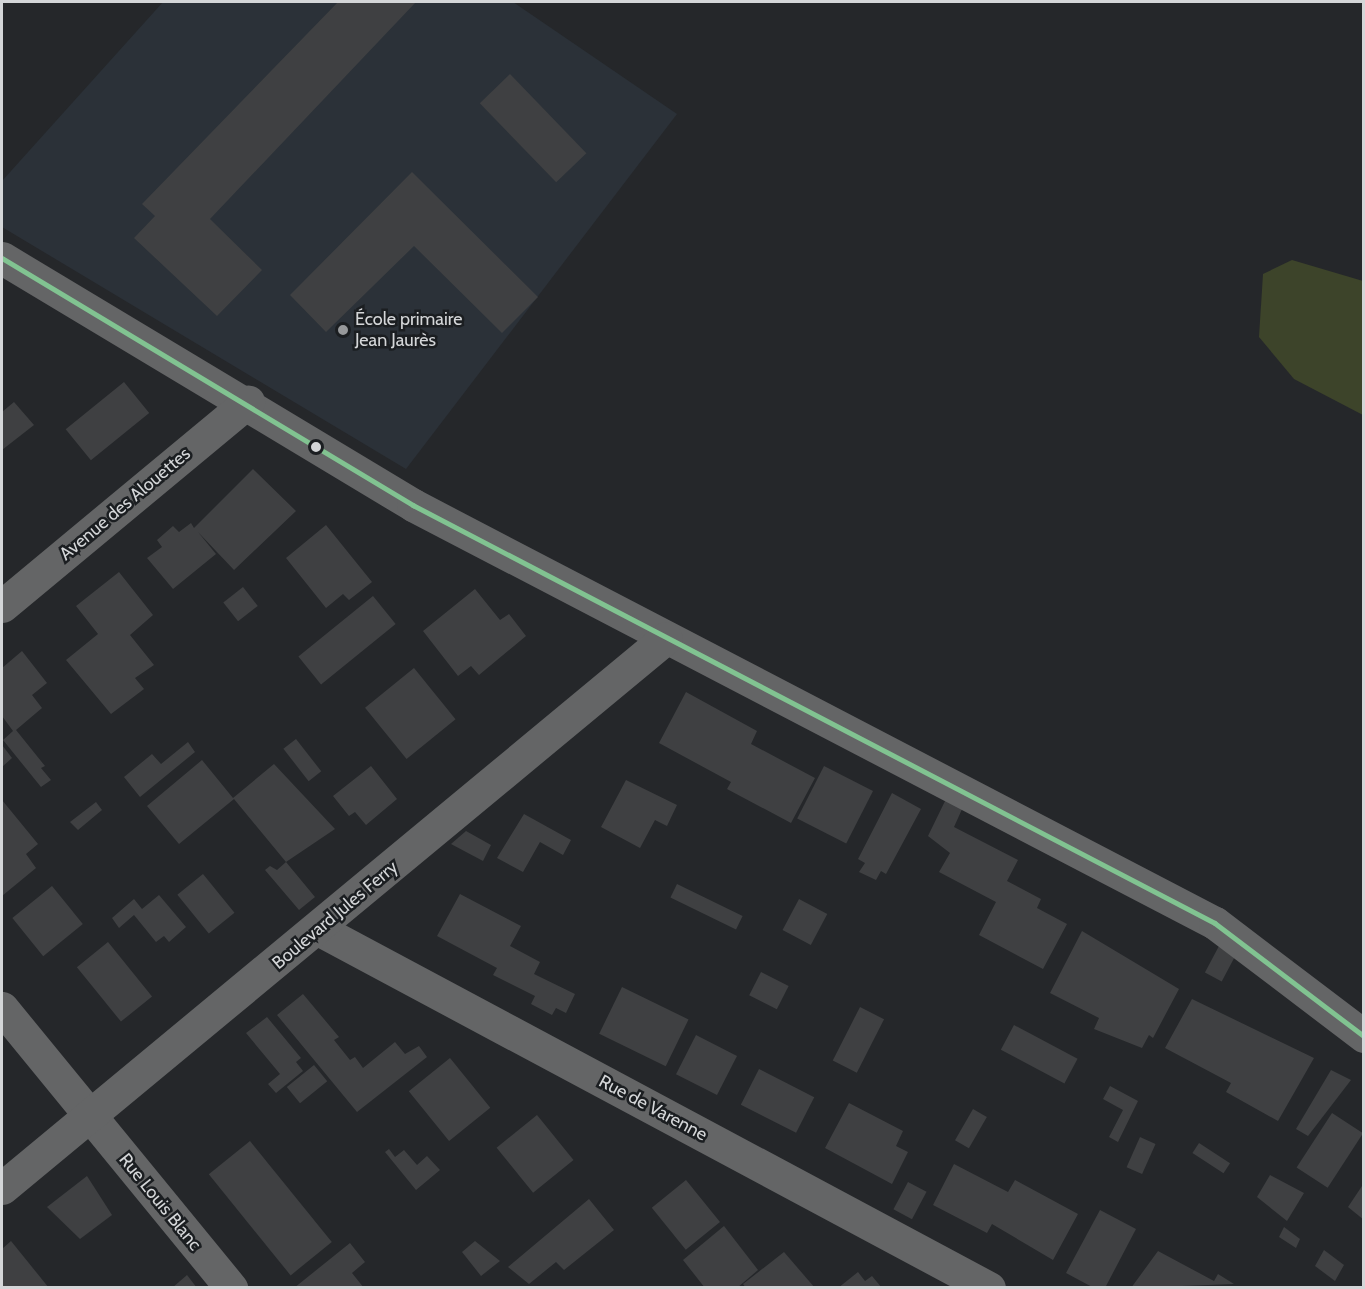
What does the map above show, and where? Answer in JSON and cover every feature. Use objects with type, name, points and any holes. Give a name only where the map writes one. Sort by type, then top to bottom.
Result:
[{"type":"street","points":[[2,258],[248,402],[413,505],[1215,923],[1364,1036]]},
{"type":"street","name":"Avenue des Alouettes","points":[[2,606],[248,402]]},
{"type":"street","name":"Boulevard Jules Ferry","points":[[2,1188],[318,929],[666,638]]},
{"type":"street","name":"Rue de Varenne","points":[[318,929],[989,1287]]},
{"type":"street","name":"Rue Louis Blanc","points":[[2,1008],[231,1287]]},
{"type":"shaded area","name":"École primaire Jean Jaurès","points":[[163,2],[513,2],[677,114],[406,469],[2,227],[2,181]]},
{"type":"green space","points":[[1292,260],[1363,281],[1363,415],[1294,379],[1259,337],[1263,274]]},
{"type":"building","points":[[338,2],[416,2],[210,219],[262,270],[217,316],[134,238],[155,216],[142,204]]},
{"type":"building","points":[[510,74],[586,153],[556,182],[480,103]]},
{"type":"building","points":[[412,172],[538,297],[502,333],[414,246],[326,332],[290,295]]},
{"type":"building","points":[[124,382],[149,413],[91,460],[66,429]]},
{"type":"building","points":[[14,402],[34,425],[2,450],[2,412]]},
{"type":"building","points":[[253,469],[296,511],[234,570],[198,532],[216,554],[173,589],[147,558],[162,547],[157,540],[173,526],[179,532],[191,523],[194,528]]},
{"type":"building","points":[[326,525],[372,582],[349,600],[343,594],[326,608],[286,558]]},
{"type":"building","points":[[119,572],[153,615],[130,635],[154,665],[135,678],[144,689],[111,714],[66,660],[98,634],[76,606]]},
{"type":"building","points":[[243,587],[258,606],[238,621],[223,602]]},
{"type":"building","points":[[475,589],[500,620],[509,614],[526,636],[479,675],[471,666],[458,676],[423,631]]},
{"type":"building","points":[[373,596],[396,624],[321,684],[298,656]]},
{"type":"building","points":[[22,651],[47,683],[32,695],[42,708],[16,730],[45,766],[41,768],[51,780],[41,787],[3,740],[13,731],[2,716],[2,668]]},
{"type":"building","points":[[414,668],[456,719],[407,759],[365,708]]},
{"type":"building","points":[[686,692],[757,731],[751,744],[815,778],[791,823],[727,789],[731,782],[659,743]]},
{"type":"building","points":[[296,739],[321,771],[309,781],[283,749]]},
{"type":"building","points":[[188,742],[195,752],[140,797],[124,777],[152,754],[161,764]]},
{"type":"building","points":[[2,745],[12,758],[2,767]]},
{"type":"building","points":[[202,760],[233,798],[274,764],[335,829],[286,862],[234,799],[179,844],[147,806]]},
{"type":"building","points":[[371,766],[397,799],[366,825],[355,812],[349,816],[333,796]]},
{"type":"building","points":[[824,766],[873,791],[846,844],[797,819]]},
{"type":"building","points":[[626,780],[677,805],[667,826],[655,820],[640,848],[601,827]]},
{"type":"building","points":[[892,793],[921,809],[886,874],[881,871],[876,880],[859,872],[865,863],[858,859]]},
{"type":"building","points":[[946,799],[963,807],[954,827],[1018,860],[1007,881],[1041,899],[1037,908],[1067,924],[1043,969],[979,935],[996,902],[939,872],[950,853],[928,836]]},
{"type":"building","points":[[2,800],[38,844],[26,854],[36,868],[2,896]]},
{"type":"building","points":[[96,802],[102,810],[78,830],[70,822]]},
{"type":"building","points":[[524,814],[571,840],[563,855],[540,842],[523,872],[497,858]]},
{"type":"building","points":[[466,831],[491,845],[483,861],[451,844]]},
{"type":"building","points":[[286,862],[315,897],[299,910],[265,870],[270,866],[277,870]]},
{"type":"building","points":[[203,874],[234,913],[209,934],[177,895]]},
{"type":"building","points":[[677,884],[743,916],[736,929],[670,897]]},
{"type":"building","points":[[52,886],[83,924],[43,956],[12,918]]},
{"type":"building","points":[[460,894],[521,926],[510,946],[540,962],[534,974],[575,994],[566,1013],[556,1008],[552,1015],[531,1004],[535,996],[493,975],[497,968],[437,936]]},
{"type":"building","points":[[159,895],[186,927],[169,942],[164,936],[156,942],[134,915],[119,928],[112,918],[134,899],[142,909]]},
{"type":"building","points":[[799,899],[827,914],[811,945],[783,930]]},
{"type":"building","points":[[1082,931],[1179,989],[1153,1038],[1149,1035],[1142,1048],[1094,1029],[1099,1018],[1050,993]]},
{"type":"building","points":[[108,942],[152,996],[121,1022],[77,967]]},
{"type":"building","points":[[1219,946],[1236,955],[1222,981],[1205,972]]},
{"type":"building","points":[[761,972],[789,986],[777,1009],[749,995]]},
{"type":"building","points":[[622,987],[689,1019],[666,1066],[599,1034]]},
{"type":"building","points":[[303,994],[339,1037],[334,1040],[350,1060],[355,1057],[363,1068],[395,1042],[405,1054],[419,1046],[427,1057],[357,1112],[277,1015]]},
{"type":"building","points":[[1192,999],[1314,1058],[1278,1121],[1226,1092],[1231,1083],[1165,1048]]},
{"type":"building","points":[[860,1007],[884,1019],[857,1073],[833,1060]]},
{"type":"building","points":[[267,1017],[301,1058],[296,1062],[303,1071],[276,1093],[268,1084],[280,1074],[246,1033]]},
{"type":"building","points":[[1014,1025],[1078,1059],[1064,1084],[1001,1050]]},
{"type":"building","points":[[696,1035],[737,1056],[717,1095],[676,1074]]},
{"type":"building","points":[[450,1058],[490,1108],[449,1141],[409,1091]]},
{"type":"building","points":[[314,1065],[327,1081],[300,1103],[287,1087]]},
{"type":"building","points":[[759,1069],[814,1097],[796,1133],[741,1105]]},
{"type":"building","points":[[1331,1070],[1351,1080],[1308,1136],[1296,1129]]},
{"type":"building","points":[[1110,1086],[1138,1101],[1118,1142],[1109,1137],[1123,1110],[1103,1099]]},
{"type":"building","points":[[849,1103],[903,1131],[896,1146],[908,1152],[892,1184],[825,1148]]},
{"type":"building","points":[[973,1109],[987,1117],[969,1148],[955,1140]]},
{"type":"building","points":[[1332,1113],[1363,1133],[1328,1188],[1297,1168]]},
{"type":"building","points":[[537,1115],[574,1160],[533,1193],[497,1148]]},
{"type":"building","points":[[1140,1137],[1156,1144],[1142,1174],[1127,1167]]},
{"type":"building","points":[[250,1141],[332,1242],[291,1275],[209,1174]]},
{"type":"building","points":[[1199,1143],[1230,1163],[1223,1173],[1192,1153]]},
{"type":"building","points":[[389,1149],[395,1157],[404,1150],[417,1165],[427,1156],[440,1170],[416,1190],[385,1152]]},
{"type":"building","points":[[954,1164],[1008,1192],[1015,1180],[1078,1214],[1053,1260],[992,1224],[987,1233],[933,1205]]},
{"type":"building","points":[[1270,1175],[1304,1193],[1287,1221],[1257,1197]]},
{"type":"building","points":[[87,1176],[112,1215],[80,1239],[47,1207]]},
{"type":"building","points":[[686,1180],[720,1222],[686,1250],[652,1208]]},
{"type":"building","points":[[908,1182],[927,1192],[912,1219],[893,1209]]},
{"type":"building","points":[[1364,1183],[1364,1220],[1348,1207]]},
{"type":"building","points":[[589,1199],[614,1230],[564,1270],[556,1262],[529,1284],[508,1267]]},
{"type":"building","points":[[1100,1210],[1136,1229],[1105,1288],[1094,1288],[1066,1273]]},
{"type":"building","points":[[724,1226],[758,1270],[737,1288],[705,1288],[683,1260]]},
{"type":"building","points":[[1284,1227],[1300,1239],[1296,1248],[1279,1237]]},
{"type":"building","points":[[11,1241],[49,1288],[2,1288],[2,1249]]},
{"type":"building","points":[[475,1241],[500,1261],[481,1276],[462,1252]]},
{"type":"building","points":[[350,1243],[365,1262],[352,1273],[364,1288],[294,1288]]},
{"type":"building","points":[[1324,1250],[1344,1265],[1335,1281],[1315,1266]]},
{"type":"building","points":[[1158,1251],[1214,1281],[1218,1274],[1234,1284],[1131,1288]]},
{"type":"building","points":[[784,1252],[815,1288],[746,1288],[743,1284]]},
{"type":"building","points":[[858,1272],[865,1281],[872,1276],[882,1288],[838,1288]]},
{"type":"building","points":[[187,1275],[197,1288],[172,1288]]},
{"type":"transit line","points":[[2,258],[413,505],[1215,923],[1364,1036]]},
{"type":"place","name":"École primaire Jean Jaurès","points":[[343,330]]}]
